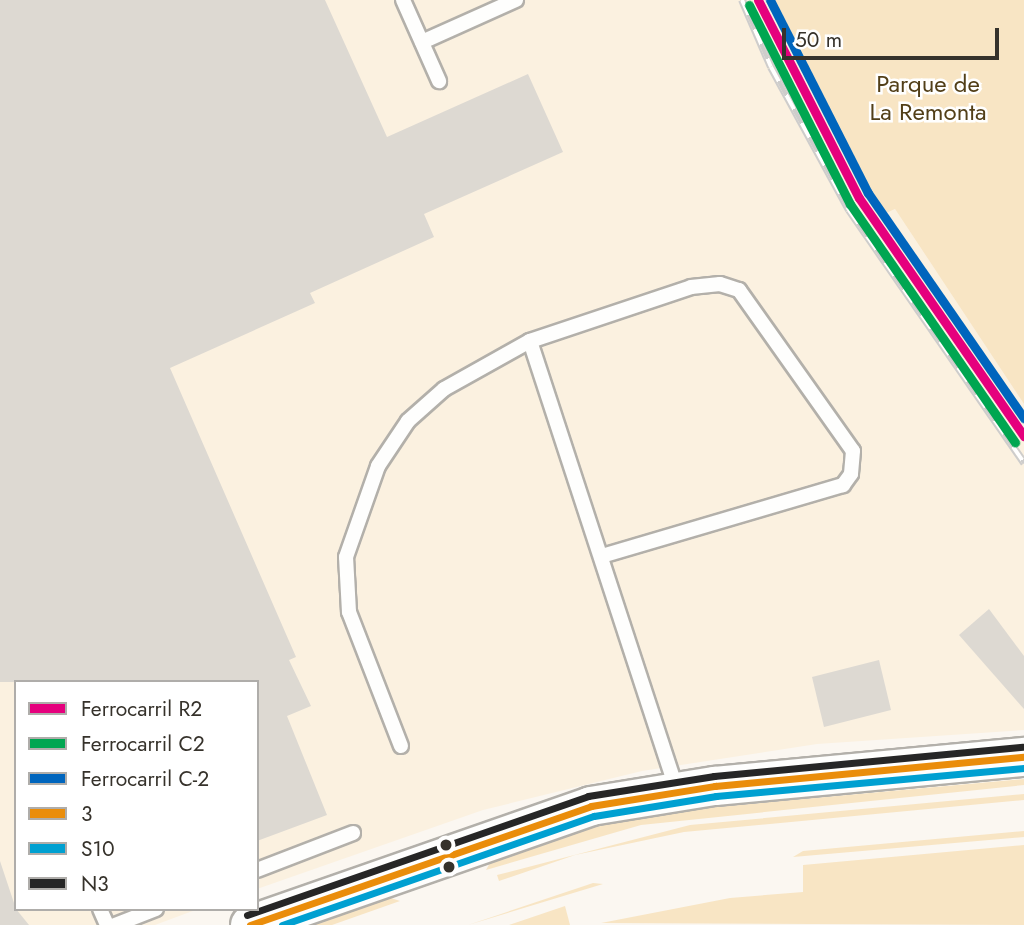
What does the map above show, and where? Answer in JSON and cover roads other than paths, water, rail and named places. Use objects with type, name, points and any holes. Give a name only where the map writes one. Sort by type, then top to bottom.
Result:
[{"type":"highway","points":[[250,925],[513,829],[591,806],[678,792],[1024,757]]},
{"type":"lane","points":[[403,0],[439,81]]},
{"type":"lane","points":[[422,42],[516,0]]},
{"type":"lane","points":[[401,746],[349,612],[346,557],[360,511],[408,421],[444,389],[530,341],[691,287],[729,287],[739,290],[853,451],[844,485],[601,556]]},
{"type":"lane","points":[[530,341],[678,792]]},
{"type":"lane","points":[[259,869],[353,833]]},
{"type":"lane","points":[[116,925],[151,911]]},
{"type":"railway","points":[[742,0],[771,67],[849,210],[1024,463]]},
{"type":"rail line","name":"R2","points":[[758,0],[859,198],[1024,436]]},
{"type":"rail line","name":"C-2","points":[[770,0],[868,193],[1024,418]]},
{"type":"rail line","name":"C2","points":[[749,5],[850,204],[1015,442]]},
{"type":"park label","name":"Parque de La Remonta","points":[[928,98]]}]
